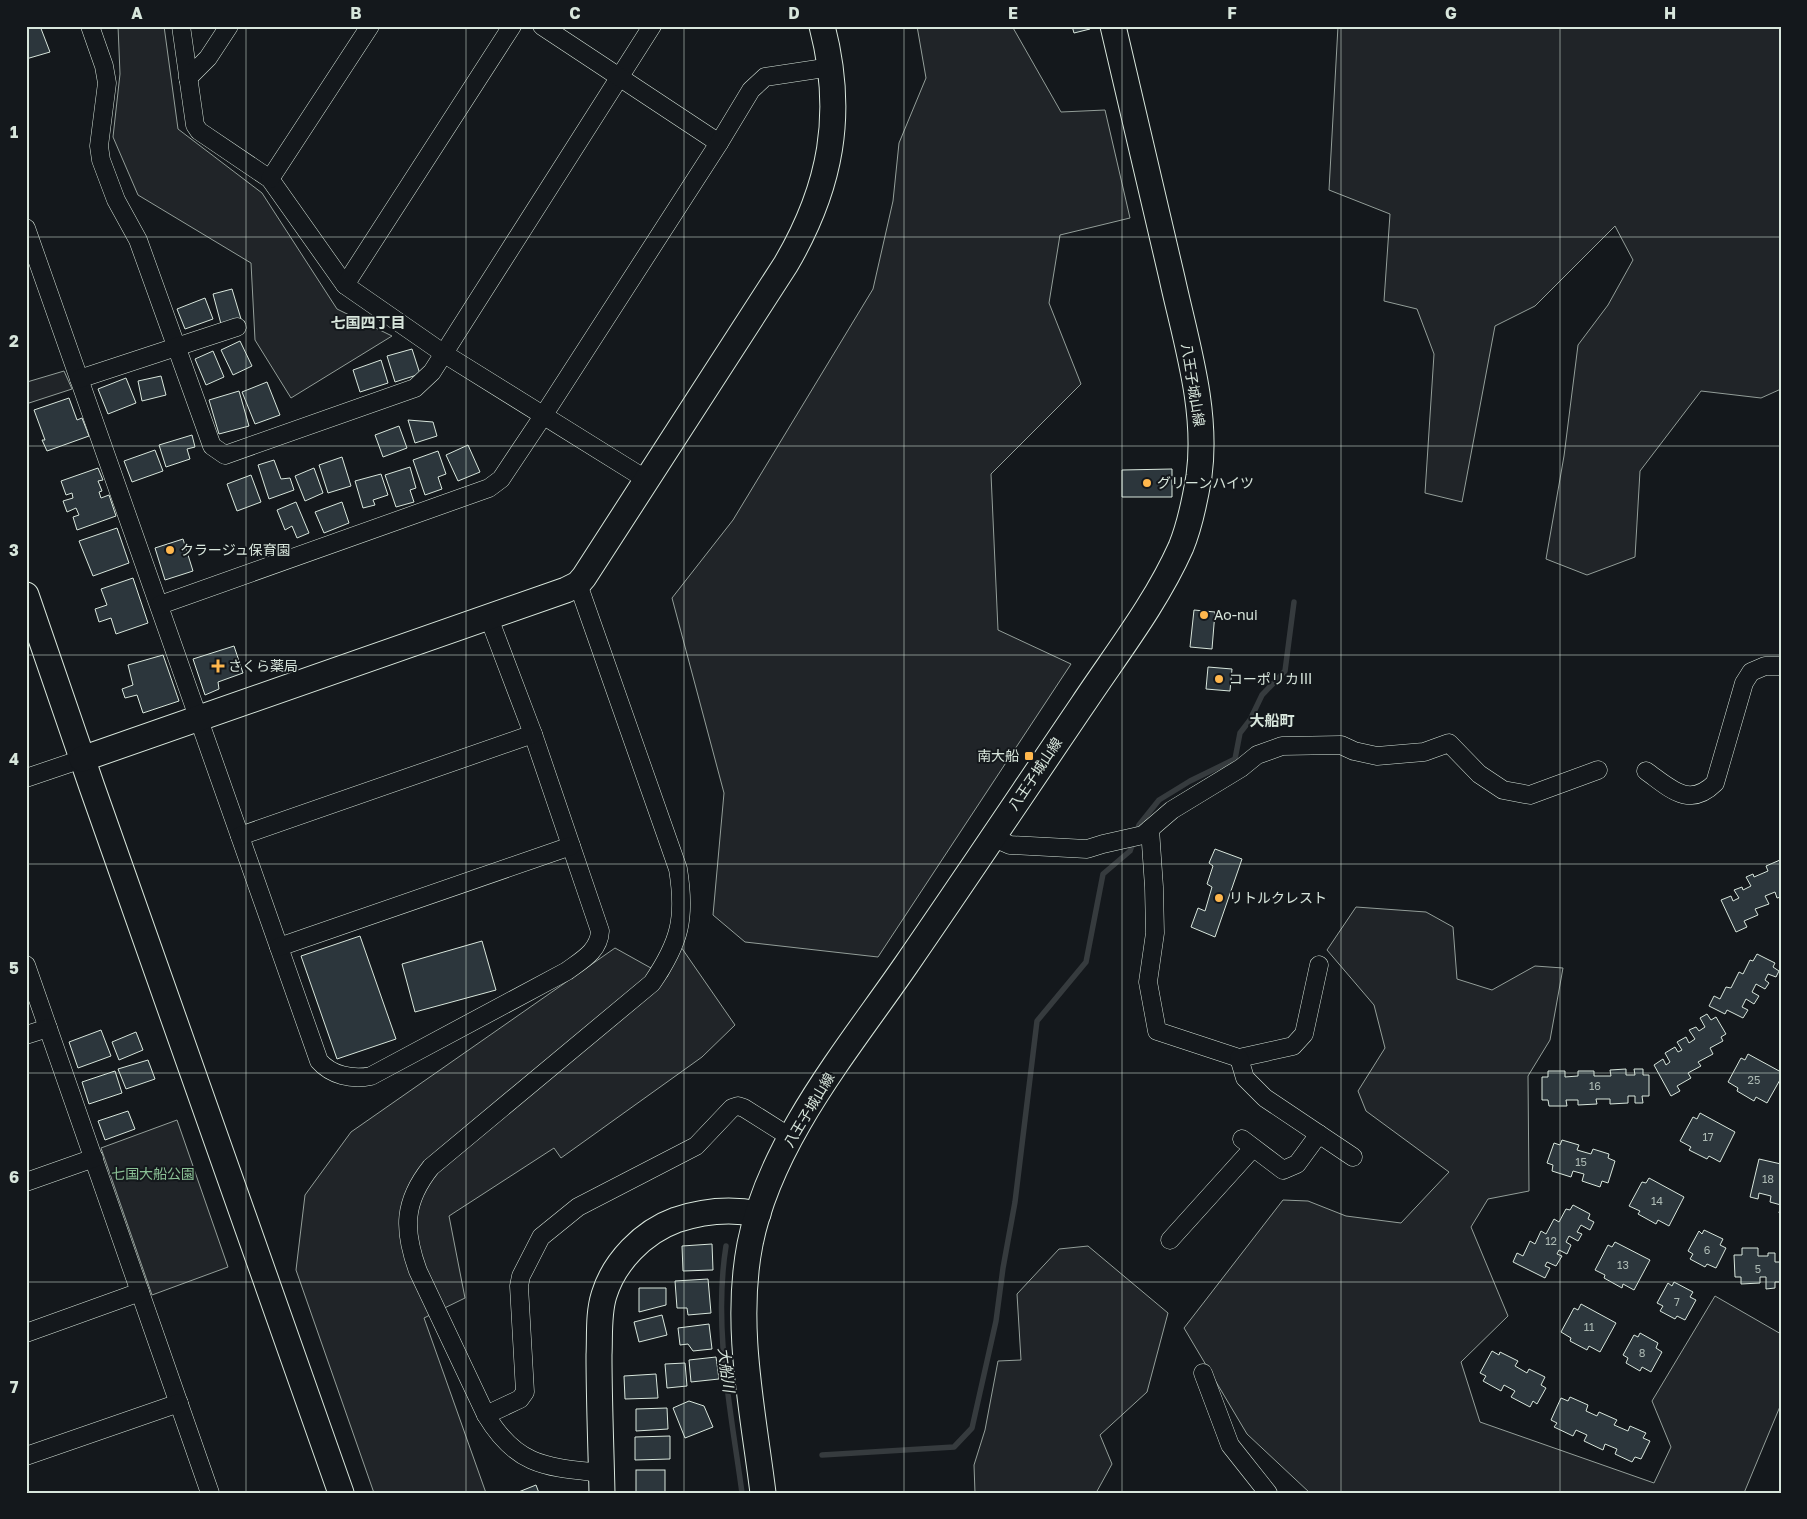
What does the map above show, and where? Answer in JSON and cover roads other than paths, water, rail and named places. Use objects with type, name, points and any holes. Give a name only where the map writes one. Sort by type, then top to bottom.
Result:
[{"type":"street","points":[[90,26],[104,66],[107,83],[99,146],[101,160],[116,200],[138,240],[212,446],[225,454],[415,388],[432,372],[652,26]]},
{"type":"street","points":[[181,26],[195,125],[199,131],[270,179],[345,285],[443,353],[647,480]]},
{"type":"street","points":[[188,78],[208,58],[229,26]]},
{"type":"street","points":[[270,179],[370,26]]},
{"type":"street","points":[[345,285],[512,26]]},
{"type":"street","points":[[542,26],[719,143]]},
{"type":"street","points":[[26,778],[490,618],[578,584],[786,264],[813,212],[830,155],[833,97],[831,67],[822,26]]},
{"type":"street","name":"八王子城山線","points":[[763,1493],[745,1353],[743,1312],[750,1244],[769,1183],[790,1136],[823,1084],[1134,628],[1166,578],[1183,543],[1193,506],[1199,475],[1201,438],[1199,405],[1113,26]]},
{"type":"street","points":[[160,605],[489,488],[501,479],[719,143],[751,90],[765,77],[831,67]]},
{"type":"street","points":[[26,228],[319,1060],[325,1068],[351,1078],[371,1076],[567,971],[594,950],[598,944],[600,931],[533,734],[490,618]]},
{"type":"street","points":[[79,379],[237,327]]},
{"type":"street","points":[[578,584],[678,869],[682,904],[679,930],[673,947],[652,983],[431,1167],[423,1177],[410,1203],[407,1218],[410,1250],[418,1271],[486,1415],[497,1434],[512,1448],[532,1461],[564,1469],[602,1483],[600,1323],[604,1295],[614,1273],[638,1243],[652,1231],[670,1222],[691,1215],[724,1210],[741,1210],[758,1214]]},
{"type":"street","points":[[26,595],[341,1493]]},
{"type":"street","points":[[1646,771],[1668,788],[1684,796],[1707,792],[1715,783],[1744,683],[1751,672],[1765,666],[1781,666]]},
{"type":"street","points":[[240,836],[533,734]]},
{"type":"street","points":[[992,837],[1010,845],[1088,849],[1147,832],[1172,810],[1241,768],[1257,754],[1282,746],[1342,746],[1354,751],[1377,756],[1424,752],[1449,743],[1479,774],[1503,790],[1530,794],[1598,770]]},
{"type":"street","points":[[1147,832],[1154,887],[1155,933],[1148,982],[1157,1031],[1239,1058],[1293,1046],[1304,1034],[1319,965]]},
{"type":"street","points":[[279,947],[571,846]]},
{"type":"street","points":[[26,965],[210,1493]]},
{"type":"street","points":[[26,1035],[48,1028]]},
{"type":"street","points":[[1239,1058],[1245,1078],[1265,1098],[1353,1157]]},
{"type":"street","points":[[486,1415],[520,1399],[525,1392],[519,1286],[521,1276],[541,1237],[578,1207],[696,1146],[732,1108],[738,1106],[744,1108],[790,1136]]},
{"type":"street","points":[[1170,1240],[1248,1143],[1283,1170],[1297,1164],[1319,1134]]},
{"type":"street","points":[[26,1182],[94,1158]]},
{"type":"street","points":[[26,1333],[140,1292]]},
{"type":"street","points":[[1203,1373],[1230,1445],[1268,1493]]},
{"type":"street","points":[[26,1456],[178,1403]]},
{"type":"waterway","points":[[822,1455],[954,1447],[972,1428],[996,1321],[1015,1202],[1037,1021],[1086,962],[1103,874],[1130,851],[1139,825],[1159,800],[1190,781],[1235,759],[1240,733],[1250,720],[1262,695],[1285,671],[1294,602]]},
{"type":"waterway","name":"大船川","points":[[726,1246],[721,1308],[722,1339],[742,1493]]},
{"type":"place","name":"グリーンハイツ","points":[[1147,483]]},
{"type":"place","name":"クラージュ保育園","points":[[170,550]]},
{"type":"place","name":"Ao-nui","points":[[1204,615]]},
{"type":"place","name":"さくら薬局","points":[[218,666]]},
{"type":"place","name":"コーポリカⅢ","points":[[1219,679]]},
{"type":"place","name":"南大船","points":[[1029,756]]},
{"type":"place","name":"リトルクレスト","points":[[1219,898]]},
{"type":"district","name":"七国四丁目","points":[[368,323]]},
{"type":"district","name":"大船町","points":[[1272,721]]},
{"type":"park label","name":"七国大船公園","points":[[153,1174]]}]
